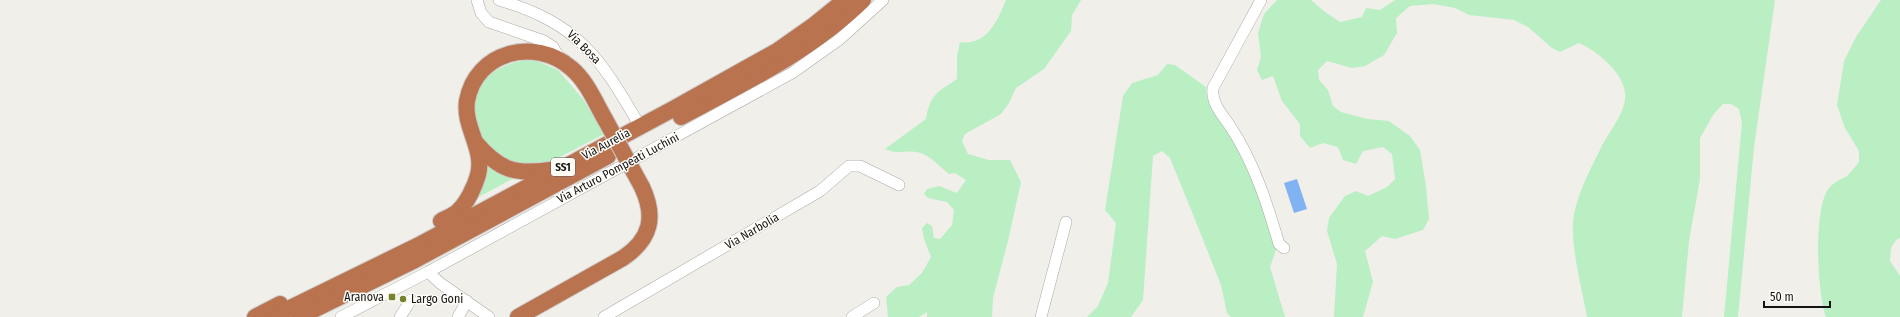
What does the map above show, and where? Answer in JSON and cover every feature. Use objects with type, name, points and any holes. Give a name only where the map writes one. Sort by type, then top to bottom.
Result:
[{"type":"highway","name":"Via Aurelia","points":[[272,317],[419,245],[777,51],[826,16],[845,0]]},
{"type":"highway","name":"Via Aurelia","points":[[299,317],[415,260],[779,63],[822,35],[863,0]]},
{"type":"highway","points":[[459,210],[471,190],[478,172],[479,159],[476,143],[467,117],[467,103],[474,82],[485,69],[505,55],[520,51],[536,52],[562,61],[573,69],[580,77],[642,187],[649,206],[650,219],[646,232],[636,248],[623,258],[518,317]]},
{"type":"highway","points":[[476,143],[488,156],[513,170],[527,173],[559,169]]},
{"type":"highway","points":[[255,317],[390,249],[459,210],[514,185],[559,169]]},
{"type":"street","name":"Via Bosa","points":[[477,0],[481,13],[489,22],[544,41],[553,47],[562,61]]},
{"type":"street","name":"Via Bosa","points":[[499,0],[522,7],[550,20],[576,37],[604,68],[640,126]]},
{"type":"street","name":"Via Arturo Pompeati Luchini","points":[[341,317],[428,272],[792,73],[840,40],[883,0]]},
{"type":"street","points":[[1261,0],[1213,88],[1212,95],[1214,103],[1237,136],[1258,181],[1280,244],[1284,248]]},
{"type":"street","name":"Via Narbolia","points":[[604,317],[820,191],[849,166],[860,166],[899,185]]},
{"type":"street","points":[[1041,317],[1066,222]]},
{"type":"street","points":[[428,272],[440,283],[489,317]]},
{"type":"street","points":[[400,317],[411,300]]},
{"type":"street","points":[[458,317],[467,302]]},
{"type":"street","points":[[852,317],[874,303]]},
{"type":"green space","points":[[1006,0],[1081,0],[1072,15],[1071,31],[1044,69],[1016,88],[1009,103],[1001,114],[965,134],[962,141],[968,154],[989,160],[1010,160],[1021,182],[1008,241],[993,298],[992,317],[927,317],[927,312],[919,317],[888,317],[886,297],[897,287],[909,285],[922,273],[931,257],[924,239],[922,228],[927,223],[932,226],[934,238],[940,239],[952,225],[954,210],[947,202],[928,198],[924,194],[927,189],[939,186],[957,193],[966,180],[955,173],[949,174],[925,155],[920,153],[894,152],[885,149],[926,119],[930,104],[936,94],[957,79],[957,56],[960,42],[977,40],[984,36],[995,23]]},
{"type":"green space","points":[[1277,0],[1311,0],[1340,22],[1362,17],[1366,8],[1380,10],[1395,0],[1775,0],[1754,147],[1738,317],[1724,317],[1742,123],[1739,109],[1731,104],[1723,104],[1713,115],[1700,138],[1700,179],[1689,241],[1682,317],[1587,317],[1579,279],[1573,238],[1574,215],[1578,199],[1589,173],[1623,107],[1625,92],[1623,84],[1614,69],[1601,56],[1579,43],[1560,52],[1552,48],[1528,27],[1514,20],[1469,15],[1455,8],[1433,4],[1410,6],[1396,18],[1397,33],[1384,55],[1365,66],[1352,68],[1327,61],[1318,70],[1319,80],[1328,90],[1333,106],[1341,112],[1367,119],[1389,121],[1410,136],[1420,150],[1426,186],[1429,219],[1423,230],[1395,239],[1382,236],[1365,251],[1373,282],[1363,317],[1334,317],[1337,264],[1327,231],[1329,218],[1345,196],[1356,191],[1368,196],[1387,187],[1395,179],[1392,154],[1383,147],[1363,151],[1356,164],[1343,160],[1338,147],[1323,143],[1310,148],[1300,136],[1300,124],[1282,101],[1273,76],[1262,80],[1257,70],[1261,57],[1258,33],[1264,14]]},
{"type":"green space","points":[[1881,0],[1900,0],[1900,238],[1896,240],[1891,248],[1890,261],[1900,276],[1900,317],[1826,317],[1820,290],[1818,251],[1821,213],[1824,198],[1829,188],[1847,176],[1859,162],[1859,151],[1845,128],[1837,105],[1844,61],[1856,37]]},
{"type":"green space","points":[[532,59],[558,70],[583,99],[604,134],[535,168],[494,158],[476,129],[475,119],[475,101],[478,90],[484,81],[500,68]]},
{"type":"green space","points":[[1167,64],[1175,65],[1206,87],[1207,99],[1240,146],[1274,230],[1276,250],[1270,267],[1285,317],[1231,317],[1227,313],[1221,285],[1192,212],[1170,158],[1162,151],[1153,156],[1143,300],[1131,317],[1087,317],[1098,306],[1108,283],[1116,223],[1105,210],[1123,96],[1132,83],[1158,75]]},
{"type":"green space","points":[[487,165],[512,179],[475,199],[485,181]]},
{"type":"water","points":[[1297,179],[1307,209],[1294,213],[1284,183]]},
{"type":"place","name":"Aranova","points":[[392,297]]},
{"type":"place","name":"Largo Goni","points":[[403,299]]}]
